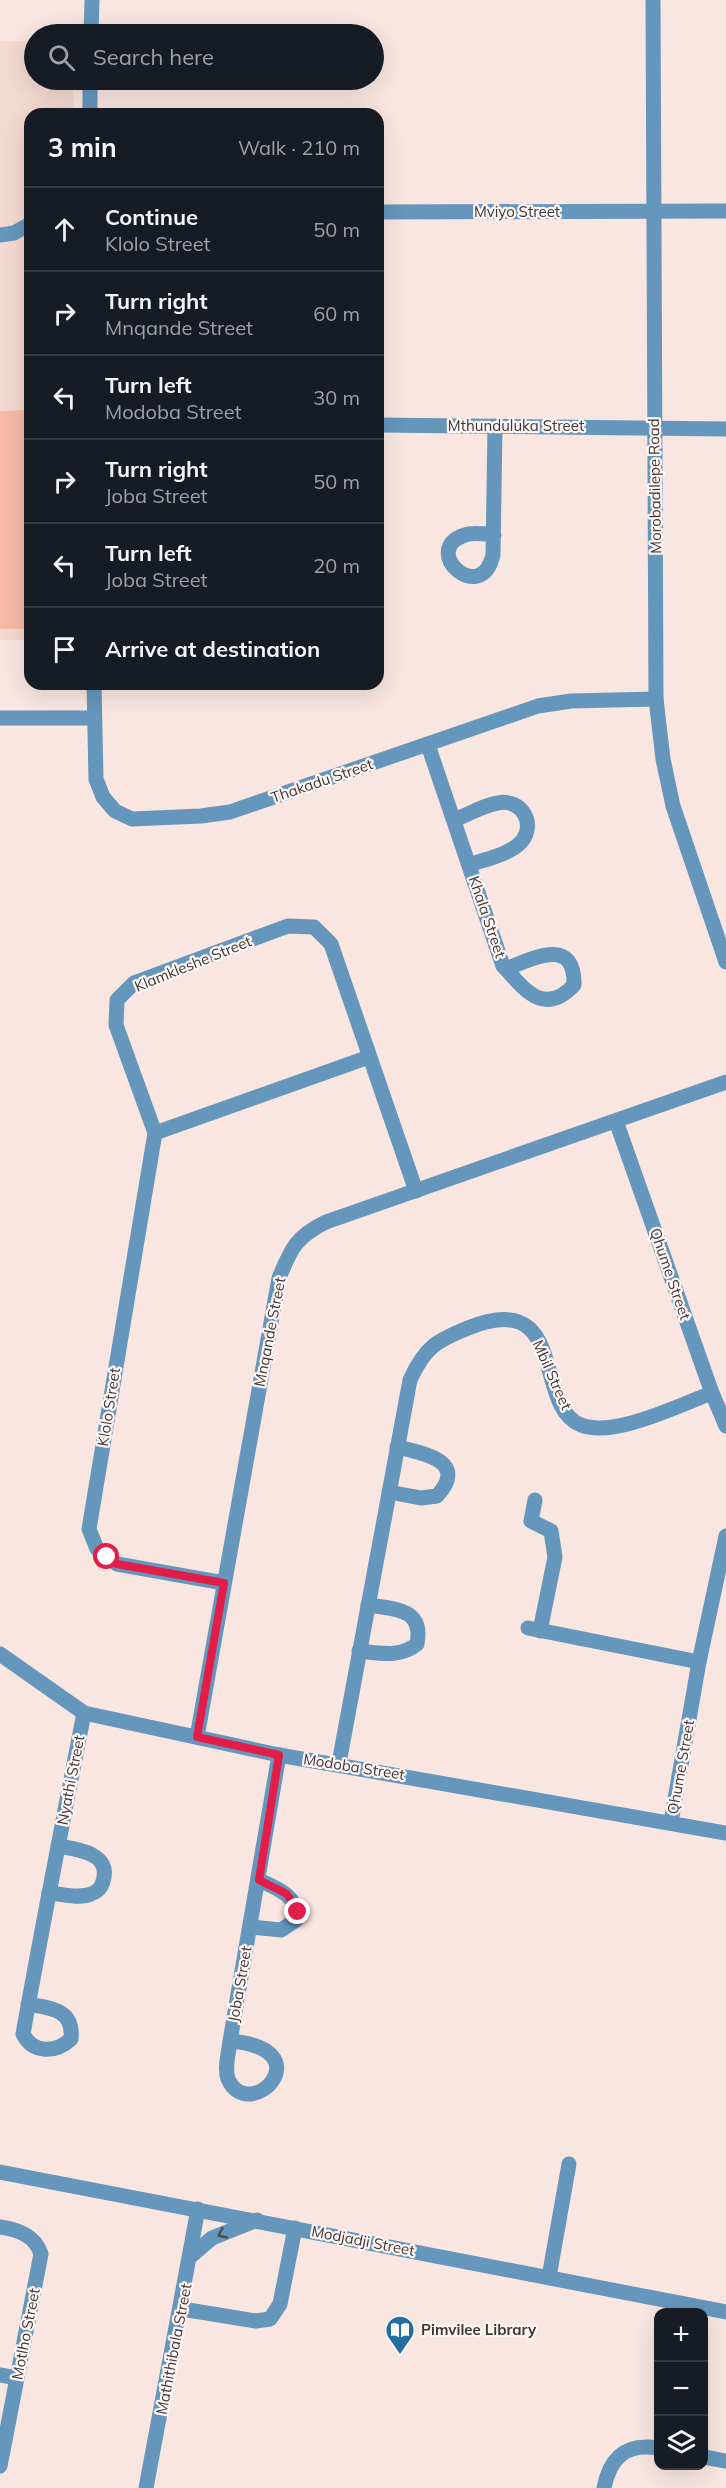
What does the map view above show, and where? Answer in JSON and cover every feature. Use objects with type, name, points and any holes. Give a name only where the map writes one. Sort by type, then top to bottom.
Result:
[{"type":"street","points":[[91,24],[92,0]]},
{"type":"street","name":"Morobadilepe Road","points":[[653,0],[656,211],[654,426],[656,699],[663,759],[673,806],[726,962]]},
{"type":"street","points":[[90,90],[90,108]]},
{"type":"street","name":"Mviyo Street","points":[[384,212],[726,211]]},
{"type":"street","points":[[0,236],[24,226]]},
{"type":"street","name":"Mthunduluka Street","points":[[384,425],[654,426],[726,429]]},
{"type":"street","points":[[494,535],[495,426]]},
{"type":"street","name":"Thakadu Street","points":[[94,690],[96,779],[103,796],[115,811],[132,819],[189,817],[230,812],[538,706],[571,701],[656,699]]},
{"type":"street","points":[[0,718],[94,718]]},
{"type":"street","name":"Khala Street","points":[[428,745],[506,969]]},
{"type":"street","name":"Khala Street","points":[[454,820],[498,803],[511,803],[520,808],[526,817],[527,830],[521,842],[508,851],[469,865]]},
{"type":"street","name":"Klamkleshe Street","points":[[155,1133],[116,1025],[117,1000],[134,983],[288,926],[314,927],[331,945],[416,1191]]},
{"type":"street","points":[[155,1133],[369,1057]]},
{"type":"street","name":"Mnqande Street","points":[[197,1737],[279,1278],[290,1250],[306,1232],[326,1222],[726,1083]]},
{"type":"street","name":"Qhume Street","points":[[616,1122],[712,1393],[726,1426]]},
{"type":"street","name":"Klolo Street","points":[[155,1133],[89,1529],[97,1550],[117,1564],[224,1583]]},
{"type":"street","name":"Mbil Street","points":[[339,1763],[410,1380],[421,1356],[438,1340],[486,1320],[505,1317],[528,1326],[541,1344],[564,1410],[580,1425],[610,1429],[712,1393]]},
{"type":"street","points":[[389,1492],[421,1498],[437,1496],[446,1487],[448,1473],[442,1462],[432,1455],[398,1448]]},
{"type":"street","points":[[535,1500],[531,1521],[551,1531],[555,1551],[534,1630],[699,1662]]},
{"type":"street","name":"Qhume Street","points":[[671,1822],[699,1662],[726,1536]]},
{"type":"street","points":[[359,1651],[394,1654],[408,1652],[417,1644],[419,1638],[420,1631],[415,1620],[403,1611],[368,1605]]},
{"type":"street","name":"Modoba Street","points":[[0,1654],[84,1713],[279,1755],[339,1763],[726,1833]]},
{"type":"street","name":"Nyathi Street","points":[[28,2004],[84,1713]]},
{"type":"street","name":"Joba Street","points":[[230,2041],[279,1755]]},
{"type":"street","name":"Nyathi Street","points":[[48,1893],[90,1895],[98,1890],[105,1878],[105,1869],[97,1857],[81,1850],[58,1846]]},
{"type":"street","name":"Joba Street","points":[[251,1928],[281,1930],[296,1920],[298,1912],[287,1894],[259,1880]]},
{"type":"street","points":[[549,2277],[569,2164]]},
{"type":"street","name":"Modjadji Street","points":[[0,2172],[726,2312]]},
{"type":"street","name":"Mathithibala Street","points":[[146,2488],[192,2256],[198,2209]]},
{"type":"street","points":[[192,2256],[212,2238],[256,2220]]},
{"type":"street","name":"Motlho Street","points":[[0,2227],[22,2231],[35,2243],[41,2254],[0,2466]]},
{"type":"street","points":[[182,2309],[256,2321],[270,2319],[280,2304],[295,2228]]},
{"type":"street","points":[[0,2375],[17,2378]]},
{"type":"street","points":[[604,2488],[607,2470],[623,2453],[634,2448],[654,2448]]},
{"type":"street","points":[[708,2458],[726,2461]]},
{"type":"shaded area","points":[[0,41],[24,41],[24,90],[73,90],[74,108],[24,108],[24,640],[0,640]]},
{"type":"shaded area","points":[[24,410],[24,629],[0,629],[0,411]]},
{"type":"place","name":"Pimvilee Library","points":[[400,2356]]},
{"type":"route","points":[[107,1557],[117,1564],[224,1583],[197,1737],[279,1755],[259,1880],[287,1894],[295,1903],[298,1912]]}]
